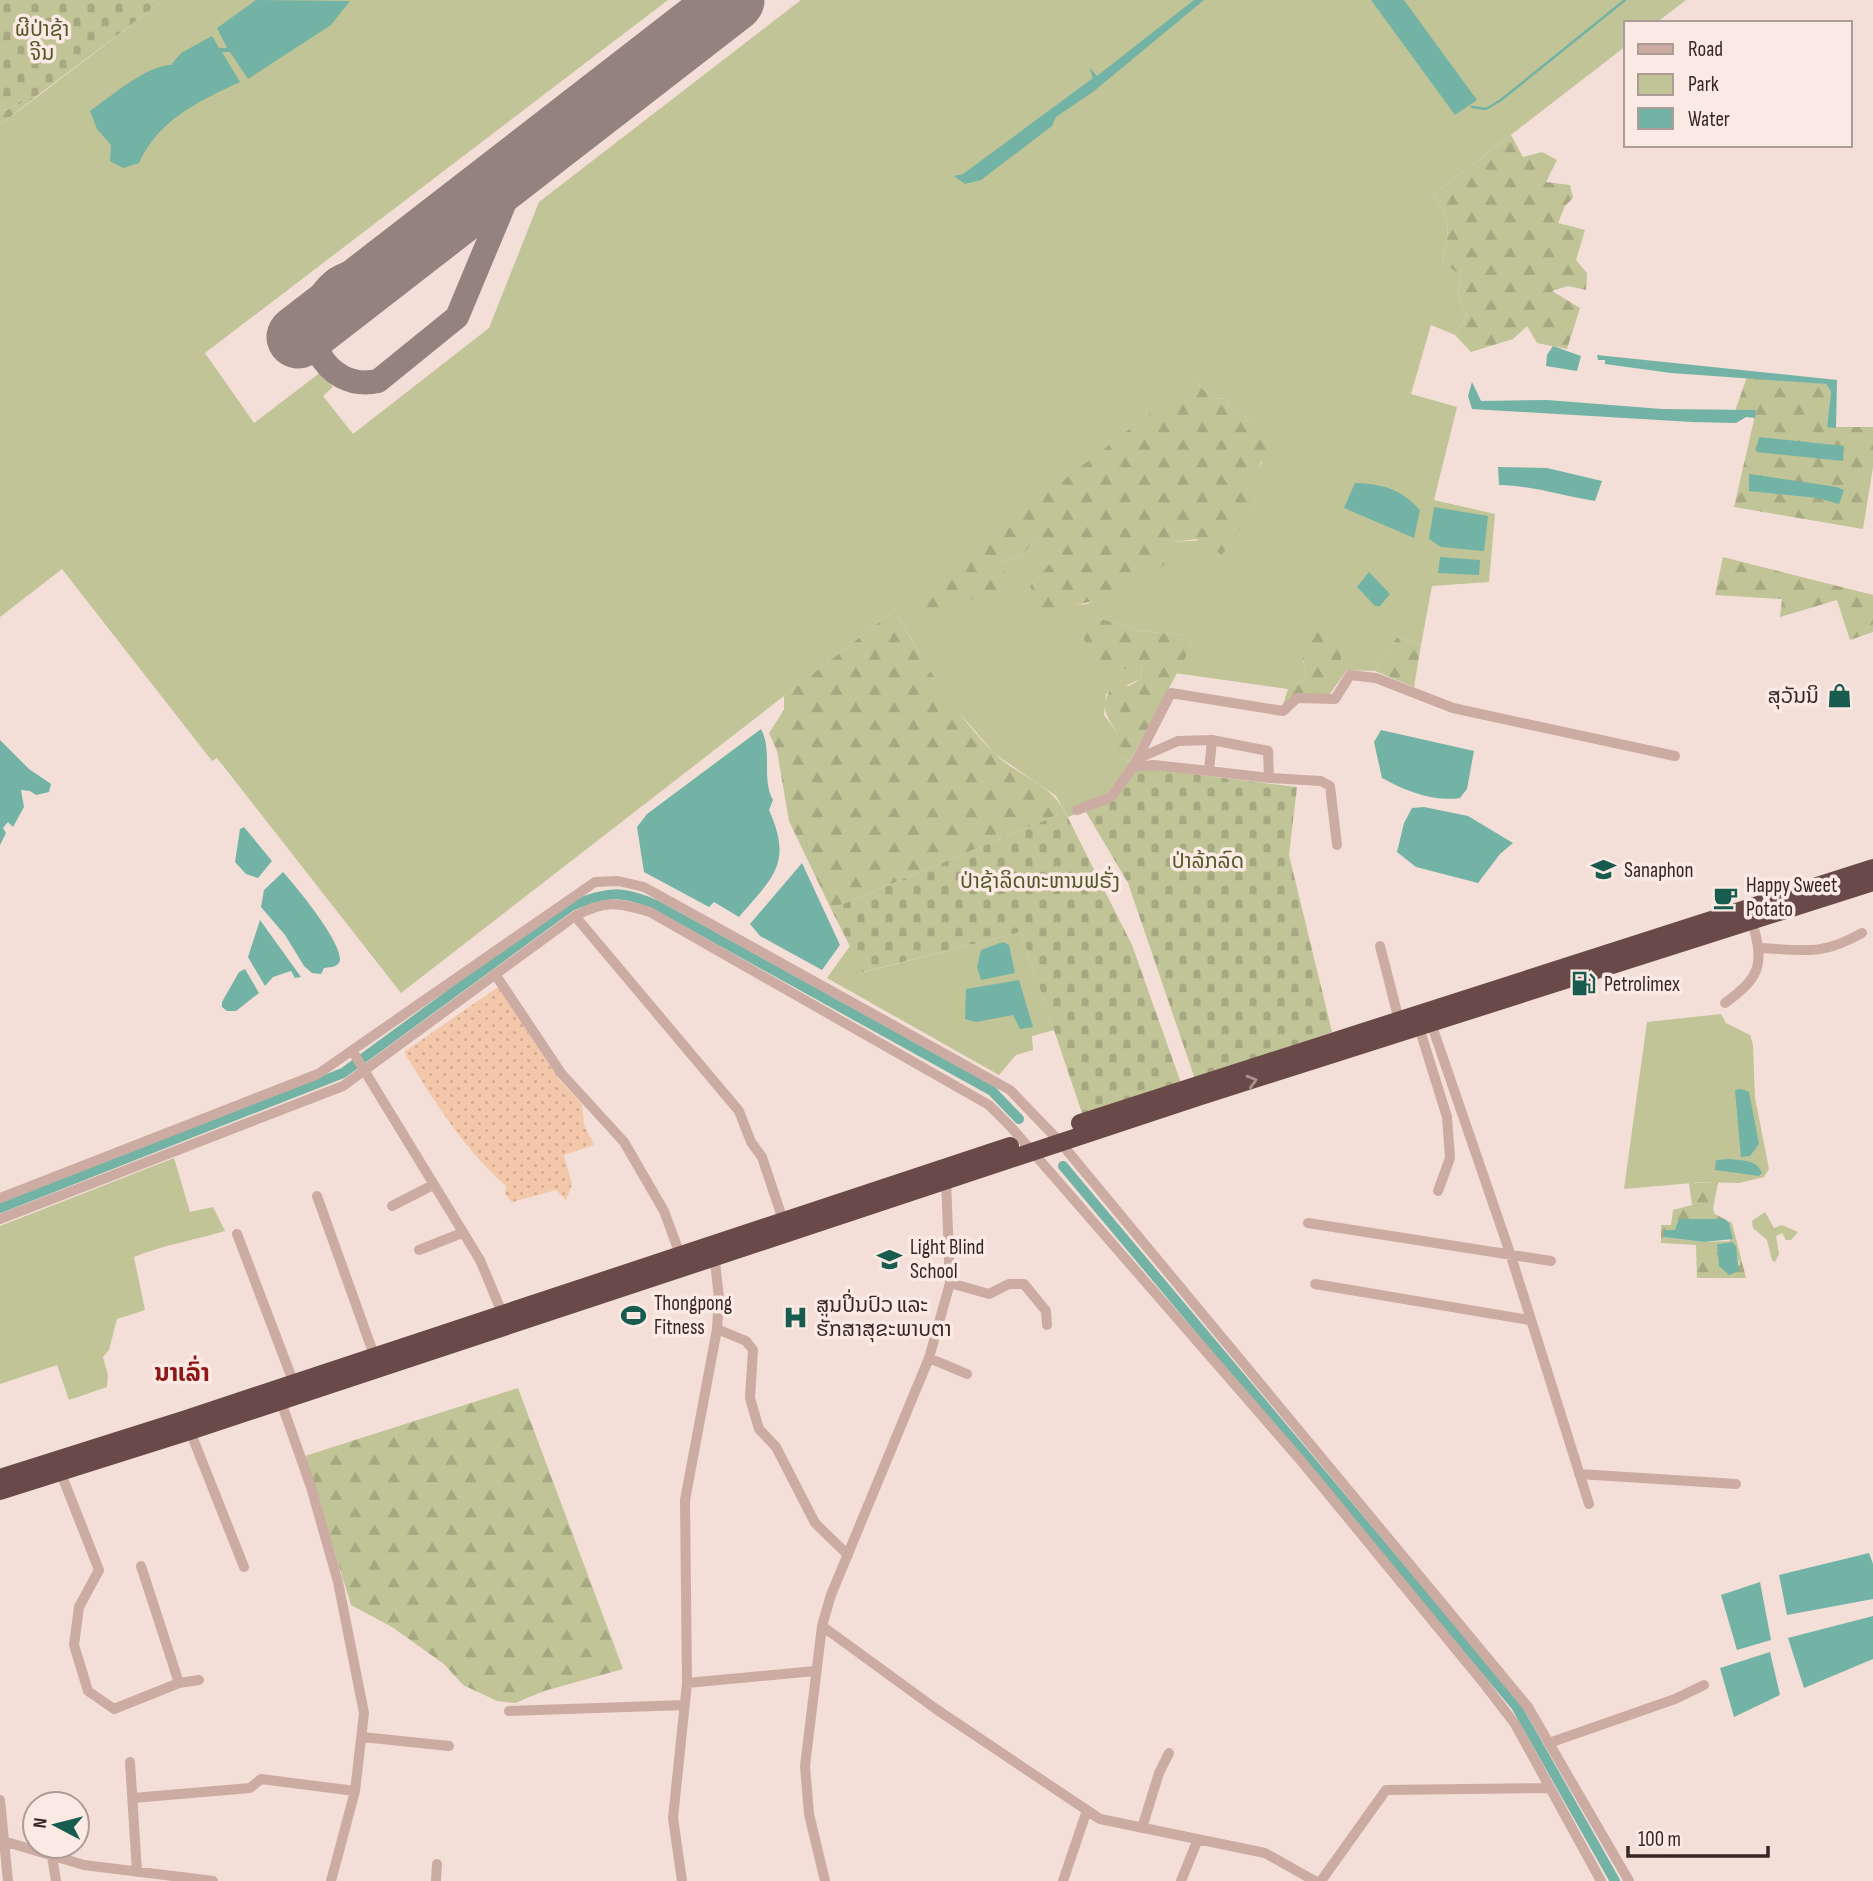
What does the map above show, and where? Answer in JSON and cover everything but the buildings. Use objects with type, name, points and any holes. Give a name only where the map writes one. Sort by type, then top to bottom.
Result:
[{"type":"highway","points":[[1056,1138],[1399,1020],[1873,868]]},
{"type":"highway","points":[[713,1251],[783,1220],[1425,1025],[1873,882]]},
{"type":"highway","points":[[0,1478],[287,1391],[713,1251],[946,1180],[1029,1146]]},
{"type":"highway","points":[[0,1491],[190,1431],[374,1355],[683,1262]]},
{"type":"street","points":[[1077,810],[1111,797],[1135,763],[1171,693],[1283,711],[1297,698],[1335,699],[1346,678],[1355,675],[1376,678],[1453,708],[1675,756]]},
{"type":"street","points":[[1209,771],[1212,740]]},
{"type":"street","points":[[1135,763],[1178,741],[1212,740],[1268,751],[1269,778]]},
{"type":"street","points":[[1135,763],[1269,778],[1321,780],[1330,786],[1337,845]]},
{"type":"street","points":[[0,1198],[318,1074],[354,1054],[595,882],[618,881],[644,887],[1010,1090],[1056,1138],[1528,1707],[1629,1881]]},
{"type":"street","points":[[0,1219],[343,1086],[363,1068],[575,916],[598,904],[624,903],[650,912],[989,1105],[1029,1146],[1302,1462],[1482,1681],[1515,1724],[1601,1881]]},
{"type":"street","points":[[575,916],[739,1111],[751,1142],[762,1157],[783,1220]]},
{"type":"street","points":[[1725,1003],[1753,979],[1759,967],[1759,948],[1752,921]]},
{"type":"street","points":[[1759,948],[1830,950],[1862,933]]},
{"type":"street","points":[[1380,946],[1399,1020]]},
{"type":"street","points":[[495,974],[561,1073],[624,1142],[664,1211],[683,1262]]},
{"type":"street","points":[[1425,1025],[1447,1117],[1450,1158],[1438,1191]]},
{"type":"street","points":[[1425,1025],[1510,1253],[1589,1504]]},
{"type":"street","points":[[354,1054],[480,1261],[503,1314]]},
{"type":"street","points":[[825,1881],[809,1814],[805,1766],[822,1626],[848,1555],[929,1358],[950,1283],[946,1180]]},
{"type":"street","points":[[391,1206],[433,1185]]},
{"type":"street","points":[[14,1193],[23,1211]]},
{"type":"street","points":[[317,1196],[374,1355]]},
{"type":"street","points":[[1308,1223],[1551,1261]]},
{"type":"street","points":[[419,1250],[463,1233]]},
{"type":"street","points":[[237,1234],[287,1391],[338,1582],[364,1713],[355,1791],[331,1881]]},
{"type":"street","points":[[682,1881],[673,1818],[687,1683],[686,1485],[717,1329],[719,1298],[713,1251]]},
{"type":"street","points":[[950,1283],[989,1294],[1009,1284],[1024,1284],[1046,1311],[1047,1325]]},
{"type":"street","points":[[1315,1284],[1529,1320]]},
{"type":"street","points":[[717,1329],[746,1341],[753,1350],[750,1398],[759,1429],[776,1447],[815,1523],[848,1555]]},
{"type":"street","points":[[929,1358],[967,1374]]},
{"type":"street","points":[[190,1431],[244,1567]]},
{"type":"street","points":[[60,1471],[99,1570],[79,1608],[74,1644],[88,1691],[114,1709],[179,1684],[199,1680]]},
{"type":"street","points":[[1579,1474],[1736,1484]]},
{"type":"street","points":[[141,1566],[179,1684]]},
{"type":"street","points":[[822,1626],[936,1709],[1100,1819],[1265,1853],[1315,1881]]},
{"type":"street","points":[[687,1683],[816,1671]]},
{"type":"street","points":[[1549,1743],[1675,1699],[1704,1685]]},
{"type":"street","points":[[509,1711],[685,1705]]},
{"type":"street","points":[[362,1737],[449,1746]]},
{"type":"street","points":[[1142,1828],[1159,1773],[1169,1753]]},
{"type":"street","points":[[130,1762],[137,1872]]},
{"type":"street","points":[[133,1798],[250,1788],[261,1779],[355,1791]]},
{"type":"street","points":[[1321,1881],[1386,1790],[1550,1788]]},
{"type":"street","points":[[0,1800],[8,1881]]},
{"type":"street","points":[[1063,1881],[1087,1810]]},
{"type":"street","points":[[1181,1881],[1198,1839]]},
{"type":"street","points":[[2,1840],[21,1846]]},
{"type":"street","points":[[53,1860],[56,1881]]},
{"type":"street","points":[[66,1860],[84,1865],[213,1881]]},
{"type":"street","points":[[436,1881],[437,1864]]},
{"type":"green space","name":"ຜີປ່າຊ້າ ຈີນ","points":[[0,0],[164,0],[38,95],[4,111],[0,110]]},
{"type":"green space","points":[[164,0],[668,0],[205,353],[254,423],[321,372],[333,387],[323,396],[353,434],[489,328],[539,202],[801,0],[1686,0],[1659,21],[1624,21],[1624,48],[1433,195],[1444,213],[1448,227],[1442,262],[1460,275],[1458,297],[1467,315],[1455,335],[1431,325],[1411,394],[1457,407],[1434,500],[1495,514],[1489,582],[1432,586],[1421,645],[1397,637],[1375,671],[1341,670],[1342,652],[1302,653],[1306,679],[1288,689],[1175,673],[1192,645],[1183,635],[1139,631],[1096,617],[1116,671],[1142,664],[1141,679],[1106,694],[1104,715],[1118,734],[1119,757],[1130,761],[1136,767],[1109,801],[1068,817],[1056,796],[995,754],[940,690],[895,610],[401,993],[217,758],[212,761],[62,569],[0,617],[0,125]],"holes":[[[1193,380],[1214,399],[1225,398],[1234,413],[1257,420],[1262,463],[1252,482],[1257,504],[1233,538],[1173,542],[1160,567],[1087,604],[1066,606],[1053,614],[1030,586],[1055,558],[1036,539],[1022,555],[1003,561],[996,568],[1003,586],[983,602],[962,596]]]},
{"type":"green space","points":[[38,95],[0,125],[0,110],[4,111]]},
{"type":"green space","points":[[1511,135],[1523,157],[1542,152],[1557,160],[1546,182],[1570,185],[1573,198],[1565,206],[1558,223],[1585,230],[1576,260],[1587,273],[1586,290],[1568,286],[1552,291],[1580,308],[1567,349],[1537,343],[1527,326],[1513,339],[1471,352],[1455,335],[1467,315],[1458,297],[1460,275],[1442,262],[1448,227],[1444,213],[1433,195]]},
{"type":"green space","points":[[1747,377],[1826,384],[1831,391],[1827,427],[1873,427],[1873,467],[1863,529],[1734,507],[1756,411],[1735,411]]},
{"type":"green space","points":[[1193,380],[1214,399],[1225,398],[1234,413],[1257,420],[1272,447],[1253,481],[1257,504],[1222,555],[1196,539],[1173,542],[1177,556],[1124,591],[1053,614],[1040,610],[1030,586],[1054,559],[1036,539],[1022,555],[1003,561],[997,568],[1005,571],[1003,587],[983,603],[962,596],[932,619],[915,595]]},
{"type":"green space","points":[[1723,557],[1873,595],[1873,632],[1850,640],[1837,600],[1780,617],[1782,599],[1715,595]]},
{"type":"green space","points":[[895,610],[916,648],[963,718],[992,751],[1050,793],[1065,812],[831,909],[789,821],[777,751],[769,733],[784,710],[784,696]]},
{"type":"green space","points":[[1096,617],[1139,631],[1183,635],[1192,645],[1130,761],[1119,757],[1112,748],[1118,734],[1106,714],[1105,703],[1116,683],[1129,686],[1141,679],[1142,665],[1116,671],[1090,663],[1084,638]]},
{"type":"green space","points":[[1336,631],[1349,639],[1342,652],[1341,670],[1347,670],[1329,695],[1283,705],[1288,689],[1306,679],[1302,653],[1315,633]]},
{"type":"green space","points":[[1397,637],[1421,645],[1414,687],[1375,671]]},
{"type":"green space","name":"ປ່າລ້ກລົດ","points":[[1136,767],[1297,787],[1289,855],[1332,1032],[1195,1079],[1128,883],[1086,812],[1109,801]]},
{"type":"green space","name":"ປ່າຊ້າລິດທະຫານຟຣັ່ງ","points":[[1065,812],[1132,945],[1181,1083],[1083,1116],[1021,932],[863,972],[831,909]]},
{"type":"green space","points":[[1021,932],[1054,1030],[1032,1036],[1033,1050],[1016,1055],[999,1075],[827,978],[850,946],[864,972]]},
{"type":"green space","points":[[1721,1014],[1726,1023],[1750,1035],[1753,1045],[1755,1098],[1769,1169],[1764,1177],[1739,1183],[1703,1182],[1624,1189],[1647,1022]]},
{"type":"green space","points":[[174,1158],[190,1212],[213,1207],[225,1231],[134,1257],[145,1310],[117,1319],[109,1350],[103,1357],[108,1375],[107,1387],[69,1400],[57,1365],[0,1384],[0,1226]]},
{"type":"green space","points":[[1718,1182],[1713,1209],[1715,1214],[1732,1223],[1746,1278],[1697,1278],[1696,1245],[1661,1243],[1661,1225],[1671,1225],[1673,1210],[1692,1205],[1689,1183]],"holes":[[[1679,1219],[1724,1219],[1730,1241],[1704,1242],[1664,1237],[1664,1230],[1676,1230]],[[1732,1242],[1740,1265],[1719,1266],[1718,1244]]]},
{"type":"green space","points":[[1765,1212],[1774,1228],[1782,1225],[1798,1232],[1791,1240],[1786,1240],[1782,1233],[1776,1236],[1779,1254],[1775,1262],[1772,1260],[1767,1240],[1753,1228],[1752,1221]]},
{"type":"green space","points":[[518,1388],[623,1669],[544,1691],[515,1703],[497,1701],[463,1685],[444,1664],[392,1627],[351,1605],[305,1456]]},
{"type":"sand","points":[[498,987],[558,1078],[582,1104],[584,1125],[594,1145],[564,1155],[572,1184],[566,1200],[556,1190],[512,1202],[505,1194],[506,1186],[463,1140],[404,1052]]},
{"type":"water","points":[[256,0],[350,1],[331,25],[248,79],[230,52],[222,52],[240,82],[195,105],[168,123],[147,148],[139,163],[123,168],[110,161],[111,145],[97,129],[90,111],[140,76],[161,66],[171,65],[181,53],[212,36],[219,48],[227,48],[217,28]]},
{"type":"water","points":[[1194,0],[1204,0],[1094,91],[1056,117],[1052,126],[981,180],[965,184],[954,176],[963,174],[1093,78],[1089,67],[1097,76]]},
{"type":"water","points":[[1371,0],[1404,0],[1477,100],[1455,115]]},
{"type":"water","points":[[1553,346],[1581,356],[1577,371],[1546,366],[1547,355]]},
{"type":"water","points":[[1597,355],[1837,380],[1836,428],[1827,427],[1831,391],[1826,384],[1671,373],[1605,364],[1605,360],[1598,360]]},
{"type":"water","points":[[1472,382],[1481,401],[1547,400],[1662,409],[1756,410],[1755,418],[1746,417],[1736,423],[1472,409],[1468,396]]},
{"type":"water","points":[[1759,437],[1844,446],[1843,461],[1756,452]]},
{"type":"water","points":[[1498,467],[1547,468],[1602,481],[1595,501],[1537,489],[1499,485]]},
{"type":"water","points":[[1749,474],[1844,490],[1839,504],[1818,498],[1749,491]]},
{"type":"water","points":[[1355,483],[1391,489],[1413,503],[1420,510],[1414,538],[1344,508]]},
{"type":"water","points":[[1434,507],[1488,516],[1484,551],[1441,547],[1429,539]]},
{"type":"water","points":[[1440,557],[1480,560],[1479,575],[1438,573]]},
{"type":"water","points":[[1369,572],[1390,594],[1380,606],[1375,606],[1357,587]]},
{"type":"water","points":[[761,729],[773,800],[769,810],[776,828],[779,857],[770,880],[739,917],[714,902],[709,907],[644,872],[637,827],[647,814]]},
{"type":"water","points":[[1381,730],[1474,751],[1467,789],[1460,798],[1430,797],[1382,778],[1374,742]]},
{"type":"water","points":[[0,740],[29,769],[51,784],[49,792],[36,795],[21,790],[24,807],[13,827],[8,822],[3,828],[6,833],[0,845]]},
{"type":"water","points":[[1424,807],[1468,816],[1513,843],[1500,854],[1478,883],[1416,867],[1397,852],[1404,823],[1412,808]]},
{"type":"water","points":[[244,827],[272,861],[258,878],[246,874],[235,862],[240,829]]},
{"type":"water","points":[[802,863],[840,945],[822,970],[760,936],[750,924]]},
{"type":"water","points":[[283,872],[319,917],[336,945],[340,956],[339,963],[334,967],[324,968],[321,974],[312,973],[304,966],[285,935],[261,907],[264,890]]},
{"type":"water","points":[[260,920],[301,977],[295,978],[291,971],[273,977],[265,986],[248,957]]},
{"type":"water","points":[[1003,942],[1009,945],[1015,973],[981,980],[977,967],[981,950]]},
{"type":"water","points":[[245,969],[259,993],[236,1011],[227,1011],[222,1007],[222,1002],[239,972]]},
{"type":"water","points":[[1019,980],[1033,1027],[1020,1029],[1013,1015],[976,1022],[965,1019],[966,989]]},
{"type":"water","points":[[1735,1090],[1749,1092],[1759,1144],[1750,1156],[1741,1157]]},
{"type":"water","points":[[1716,1160],[1753,1163],[1762,1173],[1759,1176],[1715,1170]]},
{"type":"water","points":[[1679,1219],[1724,1219],[1729,1223],[1733,1239],[1704,1242],[1664,1237],[1664,1230],[1675,1230]]},
{"type":"water","points":[[1732,1242],[1736,1246],[1739,1271],[1729,1275],[1719,1266],[1717,1244]]},
{"type":"water","points":[[1869,1553],[1873,1564],[1873,1599],[1787,1615],[1779,1575]]},
{"type":"water","points":[[1760,1582],[1771,1640],[1737,1650],[1721,1595]]},
{"type":"water","points":[[1873,1616],[1873,1659],[1804,1688],[1788,1638]]},
{"type":"water","points":[[1770,1652],[1780,1695],[1734,1717],[1720,1668]]},
{"type":"waterway","points":[[1472,107],[1486,109],[1501,100],[1625,0]]},
{"type":"waterway","points":[[0,1208],[343,1073],[571,906],[595,897],[615,894],[634,897],[658,906],[992,1091],[1019,1119]]},
{"type":"waterway","points":[[1063,1166],[1516,1706],[1615,1881]]},
{"type":"taxiway","points":[[398,259],[336,279],[318,301],[313,318],[313,336],[328,366],[342,377],[359,382],[378,381],[457,317],[515,178],[528,162],[570,126]]},
{"type":"runway","points":[[298,337],[733,0]]},
{"type":"place","name":"ສຸວັນນິ","points":[[1839,696]]},
{"type":"place","name":"Sanaphon","points":[[1604,870]]},
{"type":"place","name":"Happy Sweet Potato","points":[[1726,897]]},
{"type":"place","name":"Petrolimex","points":[[1584,984]]},
{"type":"place","name":"Light Blind School","points":[[890,1259]]},
{"type":"place","name":"Thongpong Fitness","points":[[634,1315]]},
{"type":"place","name":"ສູນປິ່ນປົວ ແລະ ຮັກສາສຸຂະພາບຕາ","points":[[796,1317]]},
{"type":"district","name":"ນາເລົ່າ","points":[[182,1373]]}]
